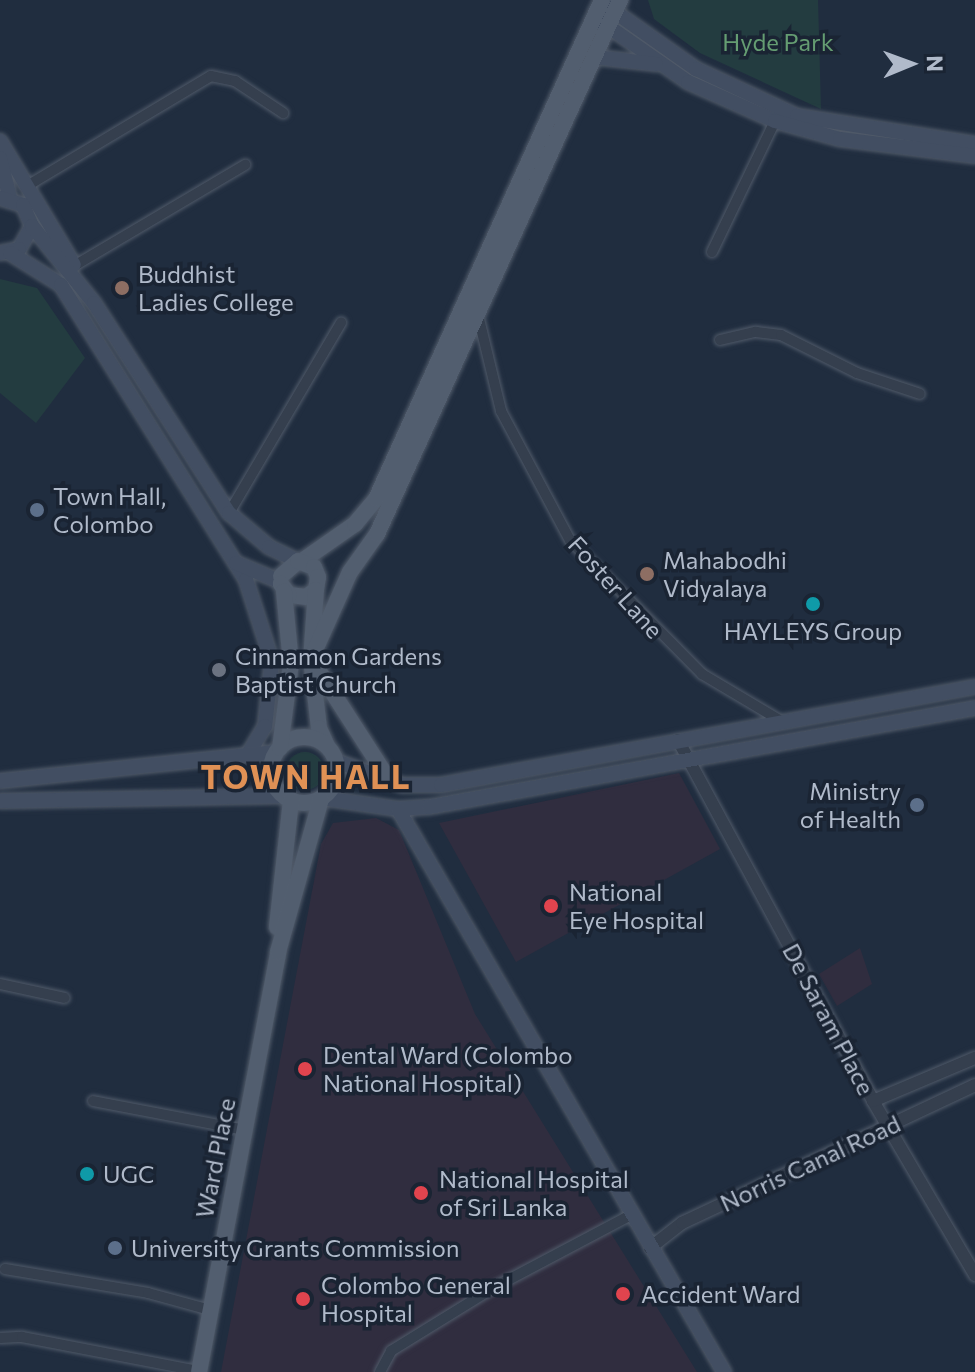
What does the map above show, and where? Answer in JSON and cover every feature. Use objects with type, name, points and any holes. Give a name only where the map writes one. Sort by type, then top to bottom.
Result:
[{"type":"main road","points":[[311,659],[350,572],[377,534],[594,57],[607,10]]},
{"type":"main road","points":[[607,10],[664,67]]},
{"type":"main road","points":[[607,10],[696,69],[797,116],[975,144]]},
{"type":"main road","points":[[287,798],[271,771],[278,750],[291,663],[282,583],[300,561],[355,524],[376,499],[607,10]]},
{"type":"main road","points":[[594,57],[664,67],[775,121],[840,139],[975,156]]},
{"type":"main road","points":[[0,141],[88,294],[229,513],[269,547],[314,567],[317,586],[311,659],[319,728],[332,754],[335,782],[322,798]]},
{"type":"main road","points":[[0,158],[5,198],[23,205],[32,226],[88,294]]},
{"type":"main road","points":[[5,253],[26,243],[32,226]]},
{"type":"main road","points":[[5,253],[61,285],[236,563],[260,611],[272,661],[265,726],[249,753]]},
{"type":"main road","points":[[236,563],[282,583],[300,598],[317,586],[350,572]]},
{"type":"main road","points":[[311,659],[389,780]]},
{"type":"main road","points":[[0,781],[278,750],[309,737],[332,754],[389,780],[441,785],[975,687]]},
{"type":"main road","points":[[0,801],[322,798],[398,809],[975,708]]},
{"type":"main road","name":"Ward Place","points":[[278,952],[287,798]]},
{"type":"main road","name":"Ward Place","points":[[199,1372],[278,952],[322,798]]},
{"type":"main road","points":[[398,809],[724,1372]]},
{"type":"street","points":[[27,186],[211,76],[235,81],[283,113]]},
{"type":"street","points":[[712,252],[775,121]]},
{"type":"street","points":[[74,266],[245,165]]},
{"type":"street","name":"Foster Lane","points":[[477,313],[501,411],[570,540],[702,674],[783,722]]},
{"type":"street","points":[[229,513],[341,323]]},
{"type":"street","points":[[720,340],[756,332],[781,335],[857,373],[920,394]]},
{"type":"street","name":"De Saram Place","points":[[678,740],[686,761],[873,1101],[975,1275]]},
{"type":"street","points":[[0,984],[65,998]]},
{"type":"street","name":"Norris Canal Road","points":[[873,1101],[975,1058]]},
{"type":"street","name":"Norris Canal Road","points":[[650,1248],[682,1223],[975,1085]]},
{"type":"street","points":[[93,1101],[245,1130]]},
{"type":"street","points":[[380,1372],[391,1351],[485,1293],[631,1215]]},
{"type":"street","points":[[5,1269],[148,1293],[210,1310]]},
{"type":"street","points":[[0,1338],[22,1337],[199,1372]]},
{"type":"shaded area","name":"National Eye Hospital","points":[[679,773],[720,849],[516,962],[439,823]]},
{"type":"shaded area","name":"National Hospital of Sri Lanka","points":[[376,818],[399,830],[475,1014],[697,1372],[221,1372],[321,844],[333,823]]},
{"type":"shaded area","points":[[860,948],[872,984],[837,1006],[819,974]]},
{"type":"green space","name":"Hyde Park","points":[[648,0],[818,0],[821,109],[700,53],[654,19]]},
{"type":"green space","points":[[0,279],[37,288],[85,358],[36,423],[0,393]]},
{"type":"green space","points":[[305,752],[318,758],[324,771],[318,784],[305,790],[292,784],[286,771],[292,758]]},
{"type":"place","name":"Buddhist Ladies College","points":[[122,288]]},
{"type":"place","name":"Town Hall, Colombo","points":[[37,510]]},
{"type":"place","name":"Mahabodhi Vidyalaya","points":[[647,574]]},
{"type":"place","name":"HAYLEYS Group","points":[[813,604]]},
{"type":"place","name":"Cinnamon Gardens Baptist Church","points":[[219,670]]},
{"type":"place","name":"Ministry of Health","points":[[917,805]]},
{"type":"place","name":"National Eye Hospital","points":[[551,906]]},
{"type":"place","name":"Dental Ward (Colombo National Hospital)","points":[[305,1069]]},
{"type":"place","name":"UGC","points":[[87,1174]]},
{"type":"place","name":"National Hospital of Sri Lanka","points":[[421,1193]]},
{"type":"place","name":"University Grants Commission","points":[[115,1248]]},
{"type":"place","name":"Accident Ward","points":[[623,1294]]},
{"type":"place","name":"Colombo General Hospital","points":[[303,1299]]},
{"type":"district","name":"TOWN HALL","points":[[306,776]]}]
